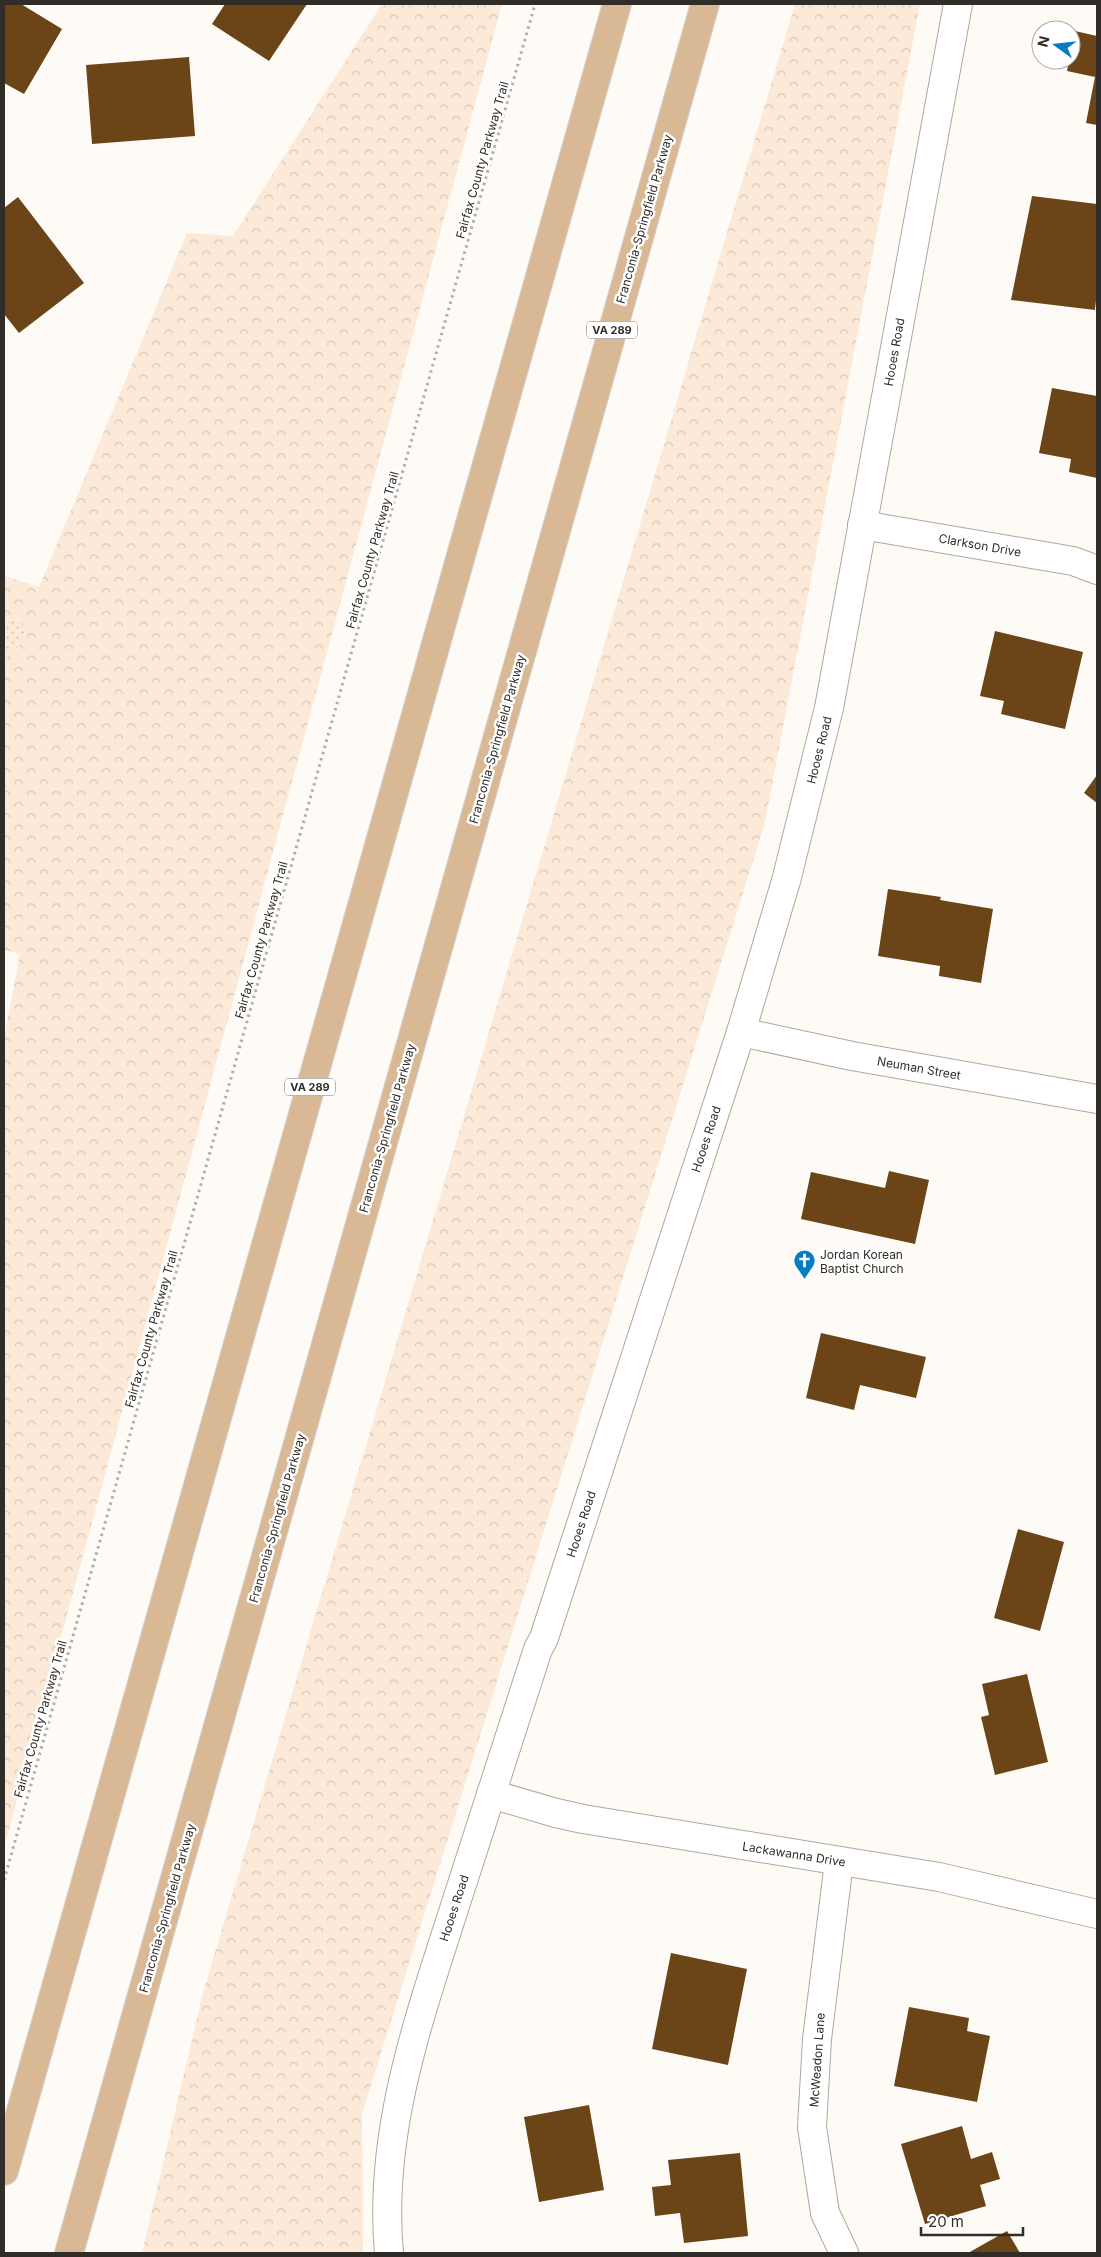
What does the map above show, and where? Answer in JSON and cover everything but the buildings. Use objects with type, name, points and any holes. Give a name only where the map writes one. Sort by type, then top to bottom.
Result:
[{"type":"main road","name":"VA 289","points":[[4,2171],[617,4]]},
{"type":"main road","name":"Franconia-Springfield Parkway","points":[[70,2253],[705,4]]},
{"type":"street","name":"Hooes Road","points":[[389,2253],[386,2189],[391,2145],[400,2093],[420,2016],[538,1649],[547,1628],[741,1032],[786,881],[829,708],[958,4]]},
{"type":"street","name":"Clarkson Drive","points":[[862,525],[1073,561],[1097,570]]},
{"type":"street","name":"Neuman Street","points":[[741,1032],[852,1056],[1097,1099]]},
{"type":"street","name":"Lackawanna Drive","points":[[491,1794],[584,1819],[940,1877],[1097,1914]]},
{"type":"street","name":"McWeadon Lane","points":[[839,1862],[817,2039],[812,2127],[825,2213],[844,2253]]},
{"type":"path","name":"Fairfax County Parkway Trail","points":[[4,1880],[535,4]]},
{"type":"green space","points":[[382,4],[502,4],[4,1848],[4,1038],[20,954],[4,950],[4,660],[27,638],[19,619],[4,622],[4,576],[39,587],[187,233],[233,236]]},
{"type":"green space","points":[[795,4],[920,4],[765,822],[362,2114],[363,2253],[142,2253],[203,1993]]},
{"type":"green space","points":[[19,619],[27,638],[4,660],[4,622]]},
{"type":"place","name":"Jordan Korean Baptist Church","points":[[804,1280]]}]
